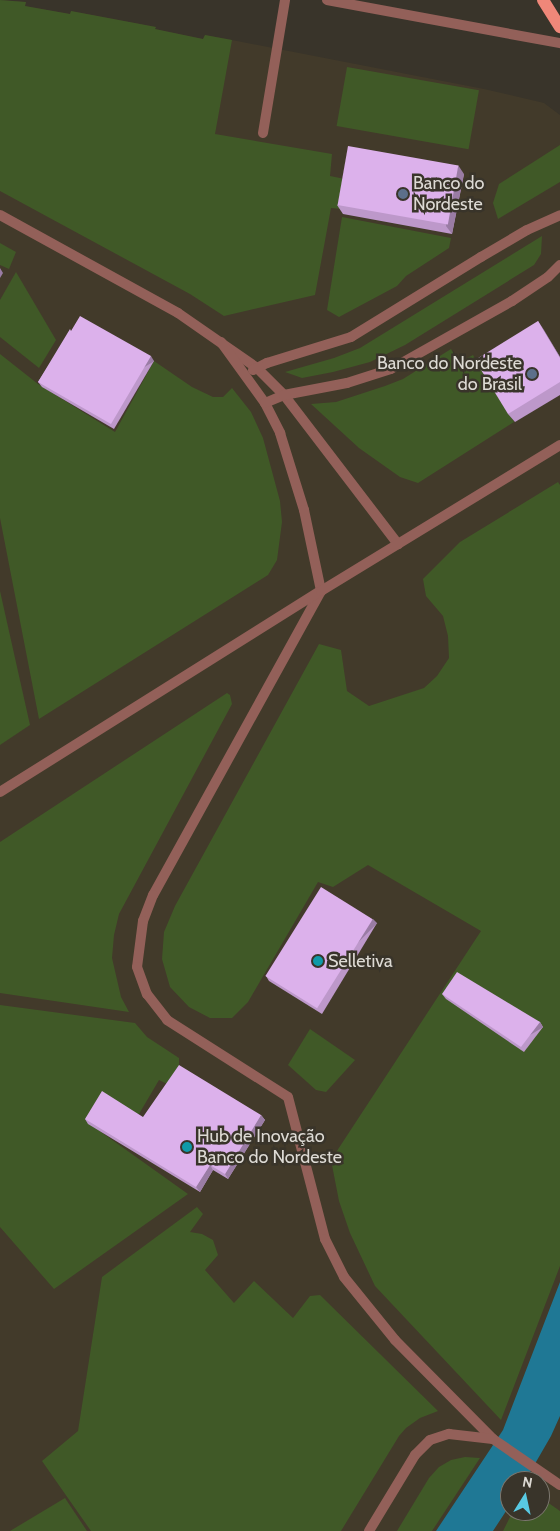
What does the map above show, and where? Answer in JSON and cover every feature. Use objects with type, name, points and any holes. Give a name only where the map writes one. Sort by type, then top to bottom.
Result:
[{"type":"main road","points":[[543,0],[560,28]]},
{"type":"street","points":[[263,133],[286,0]]},
{"type":"street","points":[[327,0],[560,43]]},
{"type":"street","points":[[0,215],[178,313],[257,368],[284,395],[398,544]]},
{"type":"street","points":[[245,374],[257,368],[351,337],[489,252],[527,230],[560,215]]},
{"type":"street","points":[[265,403],[284,395],[347,383],[391,369],[548,278],[560,265]]},
{"type":"street","points":[[221,342],[265,403],[280,433],[293,470],[321,591],[153,895],[143,921],[137,967],[147,994],[167,1020],[288,1097],[325,1240],[344,1277],[395,1340],[493,1439],[560,1485]]},
{"type":"street","points":[[0,792],[321,591],[560,445]]},
{"type":"street","points":[[369,1531],[415,1455],[430,1440],[449,1434],[493,1439]]},
{"type":"shaded area","points":[[0,0],[26,2],[25,6],[70,14],[71,11],[156,27],[155,29],[203,39],[205,35],[484,89],[544,103],[560,115],[560,1531],[0,1531]]},
{"type":"green space","points":[[0,0],[26,2],[25,6],[70,14],[71,11],[156,27],[155,29],[203,39],[205,35],[232,40],[215,134],[332,154],[330,176],[345,179],[342,209],[331,208],[315,295],[224,316],[190,294],[0,191]]},
{"type":"green space","points":[[347,67],[479,90],[469,149],[337,126]]},
{"type":"green space","points":[[560,145],[560,182],[498,219],[493,203],[499,184]]},
{"type":"green space","points":[[342,217],[451,238],[449,248],[406,276],[397,286],[339,317],[327,310]]},
{"type":"green space","points":[[542,236],[541,254],[534,265],[405,345],[370,362],[333,372],[302,378],[285,372],[334,358],[360,348]]},
{"type":"green space","points":[[0,243],[16,252],[9,269],[0,265]]},
{"type":"green space","points":[[16,272],[56,340],[39,368],[0,337],[0,300]]},
{"type":"green space","points":[[451,349],[459,362],[473,355],[514,422],[418,483],[400,477],[359,448],[311,404],[336,402],[403,379]]},
{"type":"green space","points":[[0,354],[38,384],[115,432],[154,361],[192,387],[213,397],[223,397],[232,388],[251,412],[263,438],[280,501],[282,522],[277,560],[268,575],[39,719],[0,518]]},
{"type":"green space","points":[[558,482],[560,485],[560,1266],[501,1420],[375,1286],[350,1233],[339,1201],[331,1160],[481,931],[368,865],[333,887],[318,882],[248,1002],[232,1018],[210,1018],[189,1007],[170,987],[162,959],[164,932],[175,906],[319,644],[341,650],[347,691],[369,706],[424,688],[437,676],[449,658],[448,636],[443,616],[426,596],[423,579],[460,542]]},
{"type":"green space","points":[[0,591],[30,725],[0,745]]},
{"type":"green space","points":[[227,693],[230,695],[232,704],[119,914],[114,935],[112,958],[121,997],[129,1012],[0,993],[0,842]]},
{"type":"green space","points":[[0,1005],[135,1023],[147,1037],[179,1058],[179,1066],[167,1084],[159,1080],[139,1114],[87,1122],[188,1194],[54,1289],[0,1227]]},
{"type":"green space","points":[[310,1029],[355,1060],[326,1092],[316,1090],[288,1065]]},
{"type":"green space","points":[[197,1207],[203,1214],[190,1232],[202,1234],[213,1240],[218,1255],[205,1270],[234,1303],[254,1281],[293,1318],[310,1296],[320,1295],[438,1411],[420,1418],[406,1428],[399,1436],[341,1531],[91,1531],[42,1461],[78,1431],[102,1277]]},
{"type":"green space","points":[[465,1457],[480,1458],[432,1531],[397,1531],[429,1478],[439,1467],[451,1460]]},
{"type":"green space","points":[[65,1498],[87,1531],[10,1531]]},
{"type":"green space","points":[[550,1504],[560,1511],[560,1531],[503,1531],[508,1521],[550,1521]]},
{"type":"water","points":[[560,1282],[560,1416],[551,1436],[531,1471],[500,1471],[500,1520],[493,1531],[436,1531],[503,1430]]},
{"type":"building","name":"Banco do Nordeste","points":[[348,146],[458,165],[448,225],[338,205]]},
{"type":"building","points":[[80,316],[151,356],[111,424],[38,382]]},
{"type":"building","points":[[538,321],[560,358],[560,382],[508,414],[475,360]]},
{"type":"building","name":"Selletiva","points":[[321,887],[373,919],[317,1008],[265,976]]},
{"type":"building","points":[[457,972],[540,1022],[521,1047],[442,994]]},
{"type":"building","name":"Hub de Inovação Banco do Nordeste","points":[[179,1065],[261,1115],[225,1174],[210,1165],[196,1187],[85,1119],[102,1091],[143,1117]]},
{"type":"place","name":"Banco do Nordeste","points":[[403,194]]},
{"type":"place","name":"Banco do Nordeste do Brasil","points":[[532,374]]},
{"type":"place","name":"Selletiva","points":[[318,961]]},
{"type":"place","name":"Hub de Inovação Banco do Nordeste","points":[[187,1147]]}]
